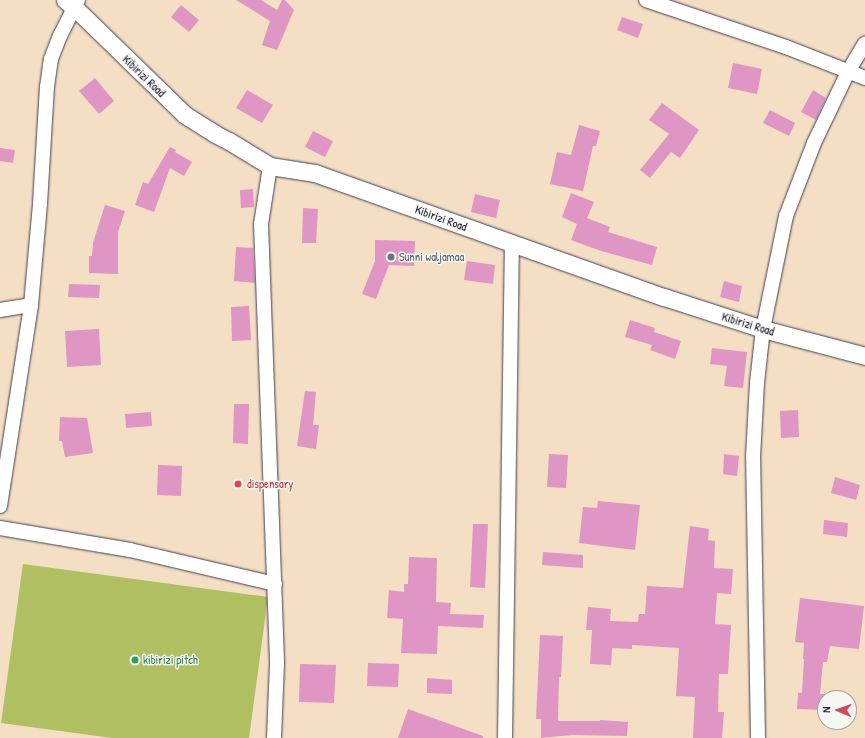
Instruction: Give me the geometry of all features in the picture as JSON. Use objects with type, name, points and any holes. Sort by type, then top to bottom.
[{"type":"street","points":[[646,0],[786,47],[849,70],[865,78]]},
{"type":"street","points":[[0,506],[31,305],[40,204],[47,87],[51,59],[72,3]]},
{"type":"street","name":"Kibirizi Road","points":[[72,3],[185,115],[270,166],[315,173],[664,298],[763,329],[865,356]]},
{"type":"street","points":[[758,738],[753,457],[757,383],[763,329],[786,216],[814,143],[849,70],[865,43]]},
{"type":"street","points":[[270,166],[261,224],[277,663],[274,738]]},
{"type":"street","points":[[505,738],[512,243]]},
{"type":"street","points":[[0,310],[31,305]]},
{"type":"street","points":[[0,528],[130,550],[275,584]]},
{"type":"green space","name":"kibirizi pitch","points":[[23,564],[268,597],[249,738],[112,738],[1,723]]},
{"type":"building","points":[[236,0],[261,0],[277,10],[282,0],[285,0],[294,10],[277,50],[262,45],[270,21]]},
{"type":"building","points":[[181,5],[199,20],[189,32],[171,17]]},
{"type":"building","points":[[622,17],[643,24],[638,38],[617,30]]},
{"type":"building","points":[[733,63],[762,69],[757,94],[728,88]]},
{"type":"building","points":[[95,78],[114,101],[99,114],[79,91]]},
{"type":"building","points":[[247,90],[273,105],[262,123],[236,108]]},
{"type":"building","points":[[813,90],[826,98],[816,120],[801,112]]},
{"type":"building","points":[[662,103],[699,130],[680,158],[671,152],[650,178],[640,170],[669,134],[649,120]]},
{"type":"building","points":[[770,110],[795,123],[789,136],[763,123]]},
{"type":"building","points":[[579,125],[600,131],[596,146],[593,146],[583,191],[550,184],[557,152],[571,155]]},
{"type":"building","points":[[313,131],[333,141],[325,157],[305,147]]},
{"type":"building","points":[[170,147],[176,150],[175,152],[192,162],[184,176],[170,168],[154,212],[135,205],[143,182],[148,184]]},
{"type":"building","points":[[0,148],[15,150],[13,163],[0,161]]},
{"type":"building","points":[[253,189],[254,207],[241,208],[240,190]]},
{"type":"building","points":[[571,193],[594,202],[587,218],[610,227],[608,232],[657,247],[652,265],[601,251],[571,240],[577,224],[562,217]]},
{"type":"building","points":[[475,194],[500,200],[496,218],[471,212]]},
{"type":"building","points":[[105,205],[125,211],[118,232],[118,274],[89,273],[89,256],[92,256],[93,243]]},
{"type":"building","points":[[303,208],[318,209],[316,243],[302,243]]},
{"type":"building","points":[[375,240],[415,241],[414,266],[389,265],[376,299],[362,294],[375,261]]},
{"type":"building","points":[[236,247],[253,248],[255,283],[234,281]]},
{"type":"building","points":[[467,261],[495,265],[493,284],[464,280]]},
{"type":"building","points":[[724,281],[742,286],[739,302],[720,297]]},
{"type":"building","points":[[69,284],[100,285],[99,298],[68,297]]},
{"type":"building","points":[[249,306],[251,340],[232,341],[231,307]]},
{"type":"building","points":[[630,320],[655,328],[654,332],[681,341],[675,359],[650,350],[652,345],[625,337]]},
{"type":"building","points":[[99,329],[101,365],[67,367],[65,331]]},
{"type":"building","points":[[712,348],[747,352],[743,388],[724,386],[727,366],[710,364]]},
{"type":"building","points":[[305,391],[316,392],[313,425],[319,425],[316,449],[297,446]]},
{"type":"building","points":[[234,404],[249,404],[248,444],[233,443]]},
{"type":"building","points":[[798,410],[799,437],[781,438],[780,411]]},
{"type":"building","points":[[151,412],[152,426],[126,428],[125,414]]},
{"type":"building","points":[[60,417],[87,418],[93,453],[65,457],[62,441],[59,441]]},
{"type":"building","points":[[549,454],[568,455],[566,488],[547,487]]},
{"type":"building","points":[[724,454],[739,456],[737,476],[723,474]]},
{"type":"building","points":[[158,465],[182,466],[181,496],[157,495]]},
{"type":"building","points":[[835,477],[860,485],[856,500],[831,493]]},
{"type":"building","points":[[598,501],[640,505],[635,550],[579,543],[583,507],[597,508]]},
{"type":"building","points":[[824,520],[848,523],[847,537],[823,534]]},
{"type":"building","points":[[473,524],[488,524],[485,588],[470,587]]},
{"type":"building","points":[[690,526],[709,529],[708,540],[715,541],[714,568],[733,569],[731,594],[717,593],[715,624],[731,625],[728,674],[719,674],[718,712],[724,712],[722,738],[693,738],[695,697],[676,696],[679,648],[632,645],[632,649],[612,648],[611,665],[590,664],[592,630],[586,630],[588,607],[611,609],[610,621],[638,622],[639,614],[645,614],[647,586],[683,588]]},
{"type":"building","points":[[543,552],[583,555],[583,568],[542,565]]},
{"type":"building","points":[[409,557],[437,558],[436,602],[451,603],[450,614],[484,615],[483,628],[438,626],[437,654],[401,653],[403,619],[387,618],[389,590],[404,592],[404,584],[408,584]]},
{"type":"building","points":[[800,598],[864,606],[859,649],[830,646],[827,662],[823,662],[820,690],[817,690],[817,710],[797,709],[798,693],[802,693],[804,643],[795,642]]},
{"type":"building","points":[[540,635],[563,636],[561,677],[559,677],[558,721],[600,720],[628,722],[627,736],[572,735],[541,738],[541,719],[536,719]]},
{"type":"building","points":[[368,663],[399,664],[398,687],[367,686]]},
{"type":"building","points":[[300,664],[336,665],[334,703],[299,702]]},
{"type":"building","points":[[427,678],[452,680],[452,694],[427,693]]},
{"type":"building","points":[[408,709],[483,736],[483,738],[398,738]]},
{"type":"place","name":"Sunni waljamaa","points":[[391,257]]},
{"type":"place","name":"dispensary","points":[[238,484]]},
{"type":"place","name":"kibirizi pitch","points":[[135,660]]}]
